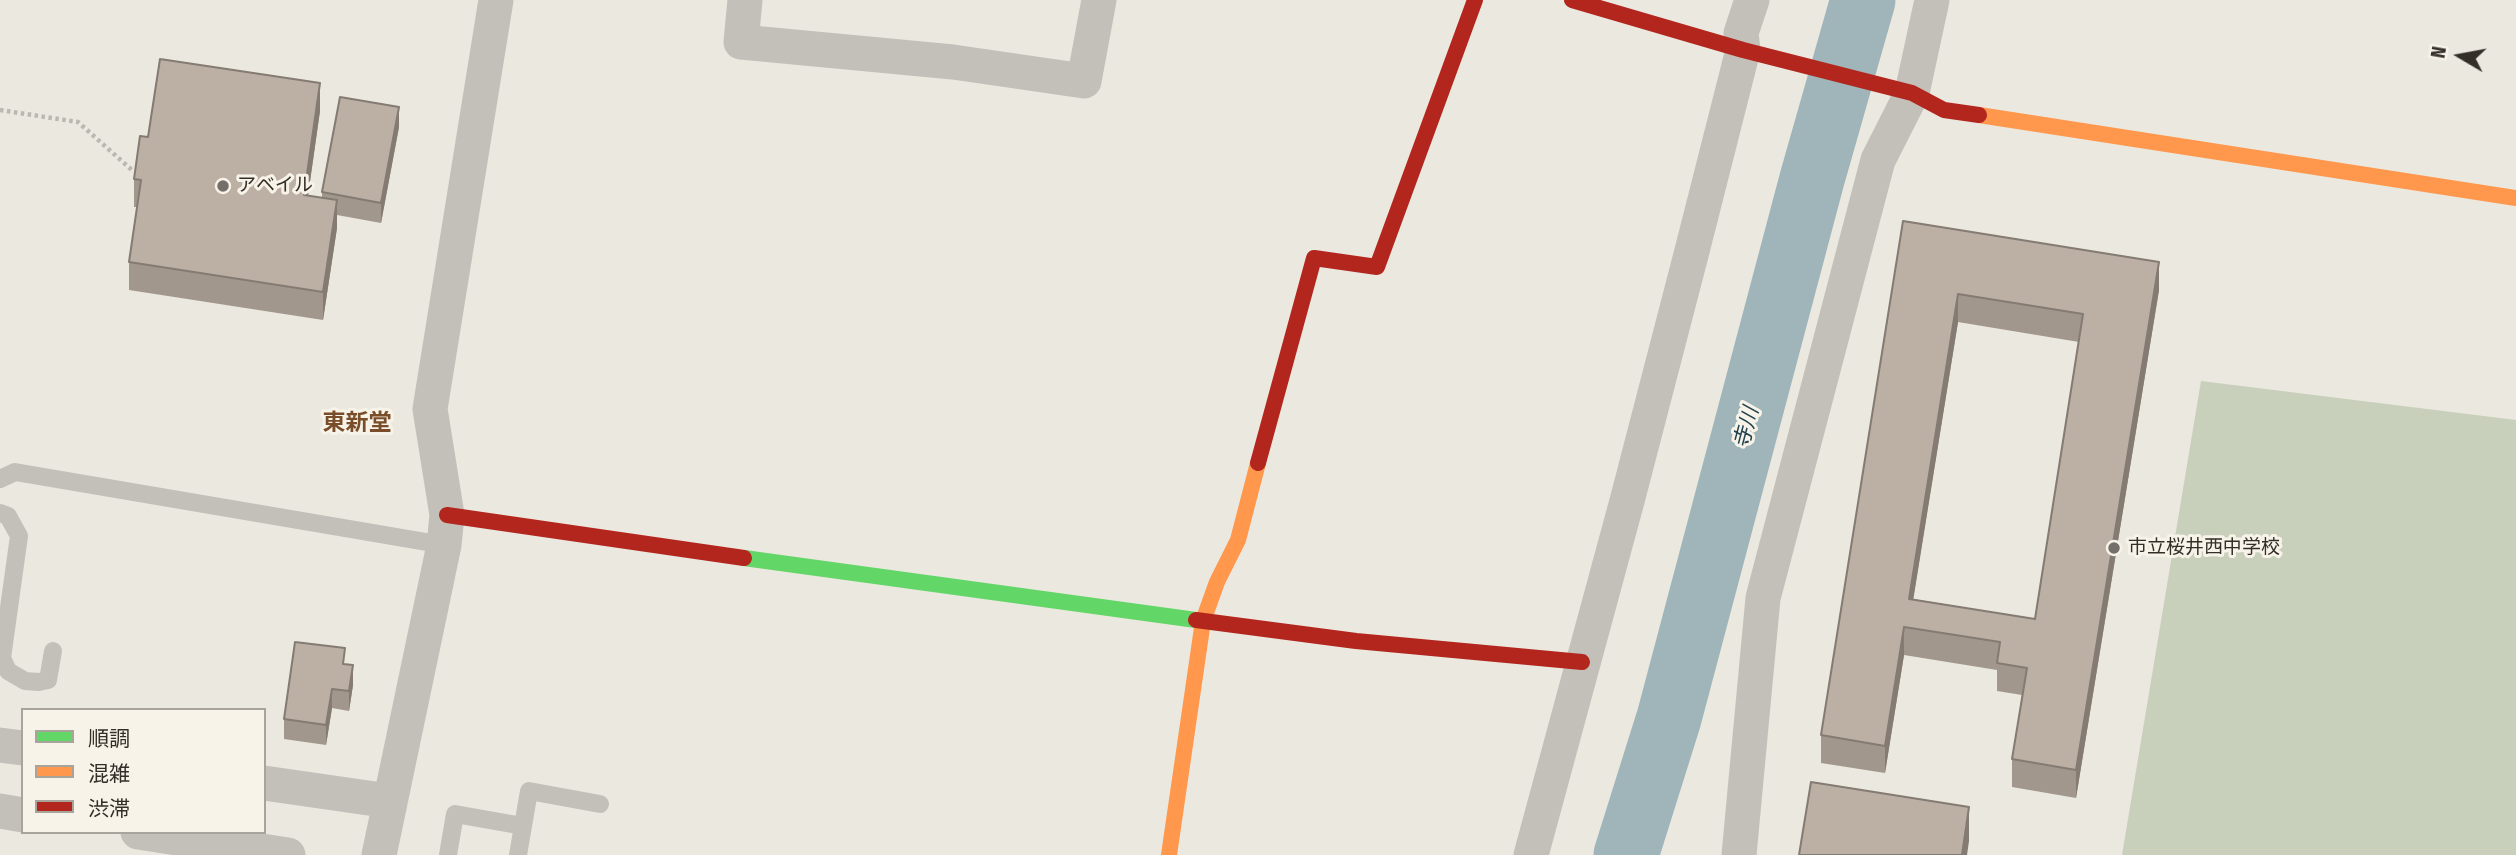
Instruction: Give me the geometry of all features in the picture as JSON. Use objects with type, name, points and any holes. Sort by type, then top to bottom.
[{"type":"street","points":[[379,855],[445,530],[430,409],[496,0]]},
{"type":"street","points":[[745,0],[741,42],[953,62],[1084,81],[1099,0]]},
{"type":"street","points":[[1169,855],[1203,621],[1217,582],[1238,540],[1314,258],[1377,267],[1475,0]]},
{"type":"street","points":[[1572,0],[1901,91],[1944,110],[2516,198]]},
{"type":"street","points":[[1752,0],[1741,33],[1754,52]]},
{"type":"street","points":[[1739,855],[1763,598],[1878,160],[1932,0]]},
{"type":"street","points":[[1531,855],[1582,662],[1754,52]]},
{"type":"street","points":[[445,530],[839,572],[1356,641],[1582,662]]},
{"type":"street","points":[[0,745],[21,748]]},
{"type":"street","points":[[266,783],[389,801]]},
{"type":"street","points":[[0,811],[21,815]]},
{"type":"street","points":[[151,834],[288,855]]},
{"type":"lane","points":[[0,479],[15,472],[445,530]]},
{"type":"lane","points":[[0,513],[8,516],[19,536],[2,658],[8,671],[25,681],[39,682],[48,680],[53,651]]},
{"type":"lane","points":[[518,855],[529,791],[600,804]]},
{"type":"lane","points":[[447,855],[455,814],[523,826]]},
{"type":"path","points":[[0,110],[78,122],[133,171]]},
{"type":"green space","points":[[2201,381],[2516,420],[2516,855],[2122,855]]},
{"type":"building","name":"アベイル","points":[[160,59],[320,83],[304,195],[337,200],[323,292],[129,262],[141,180],[134,179],[140,136],[148,137]]},
{"type":"building","points":[[340,97],[399,107],[381,203],[322,192]]},
{"type":"building","points":[[1903,221],[2159,262],[2076,770],[2012,759],[2027,668],[1997,663],[2000,642],[1904,627],[1885,746],[1821,735]],"holes":[[[1958,294],[2083,314],[2035,619],[1909,599]]]},
{"type":"building","points":[[295,642],[345,648],[343,664],[353,665],[349,691],[332,689],[326,725],[284,719]]},
{"type":"building","points":[[1811,782],[1969,807],[1962,855],[1799,855]]},
{"type":"waterway","name":"寺川","points":[[1626,855],[1669,718],[1812,179],[1863,0]]},
{"type":"traffic: fast","points":[[744,558],[1196,620]]},
{"type":"traffic: slow","points":[[1979,115],[2516,198]]},
{"type":"traffic: slow","points":[[1169,855],[1203,621],[1217,582],[1238,540],[1258,463]]},
{"type":"traffic: jam","points":[[1258,463],[1314,258],[1377,267],[1475,0]]},
{"type":"traffic: jam","points":[[1572,0],[1743,50],[1912,93],[1944,110],[1979,115]]},
{"type":"traffic: jam","points":[[447,515],[744,558]]},
{"type":"traffic: jam","points":[[1196,620],[1356,641],[1582,662]]},
{"type":"place","name":"アベイル","points":[[223,186]]},
{"type":"place","name":"市立桜井西中学校","points":[[2114,548]]},
{"type":"district","name":"東新堂","points":[[357,424]]}]
